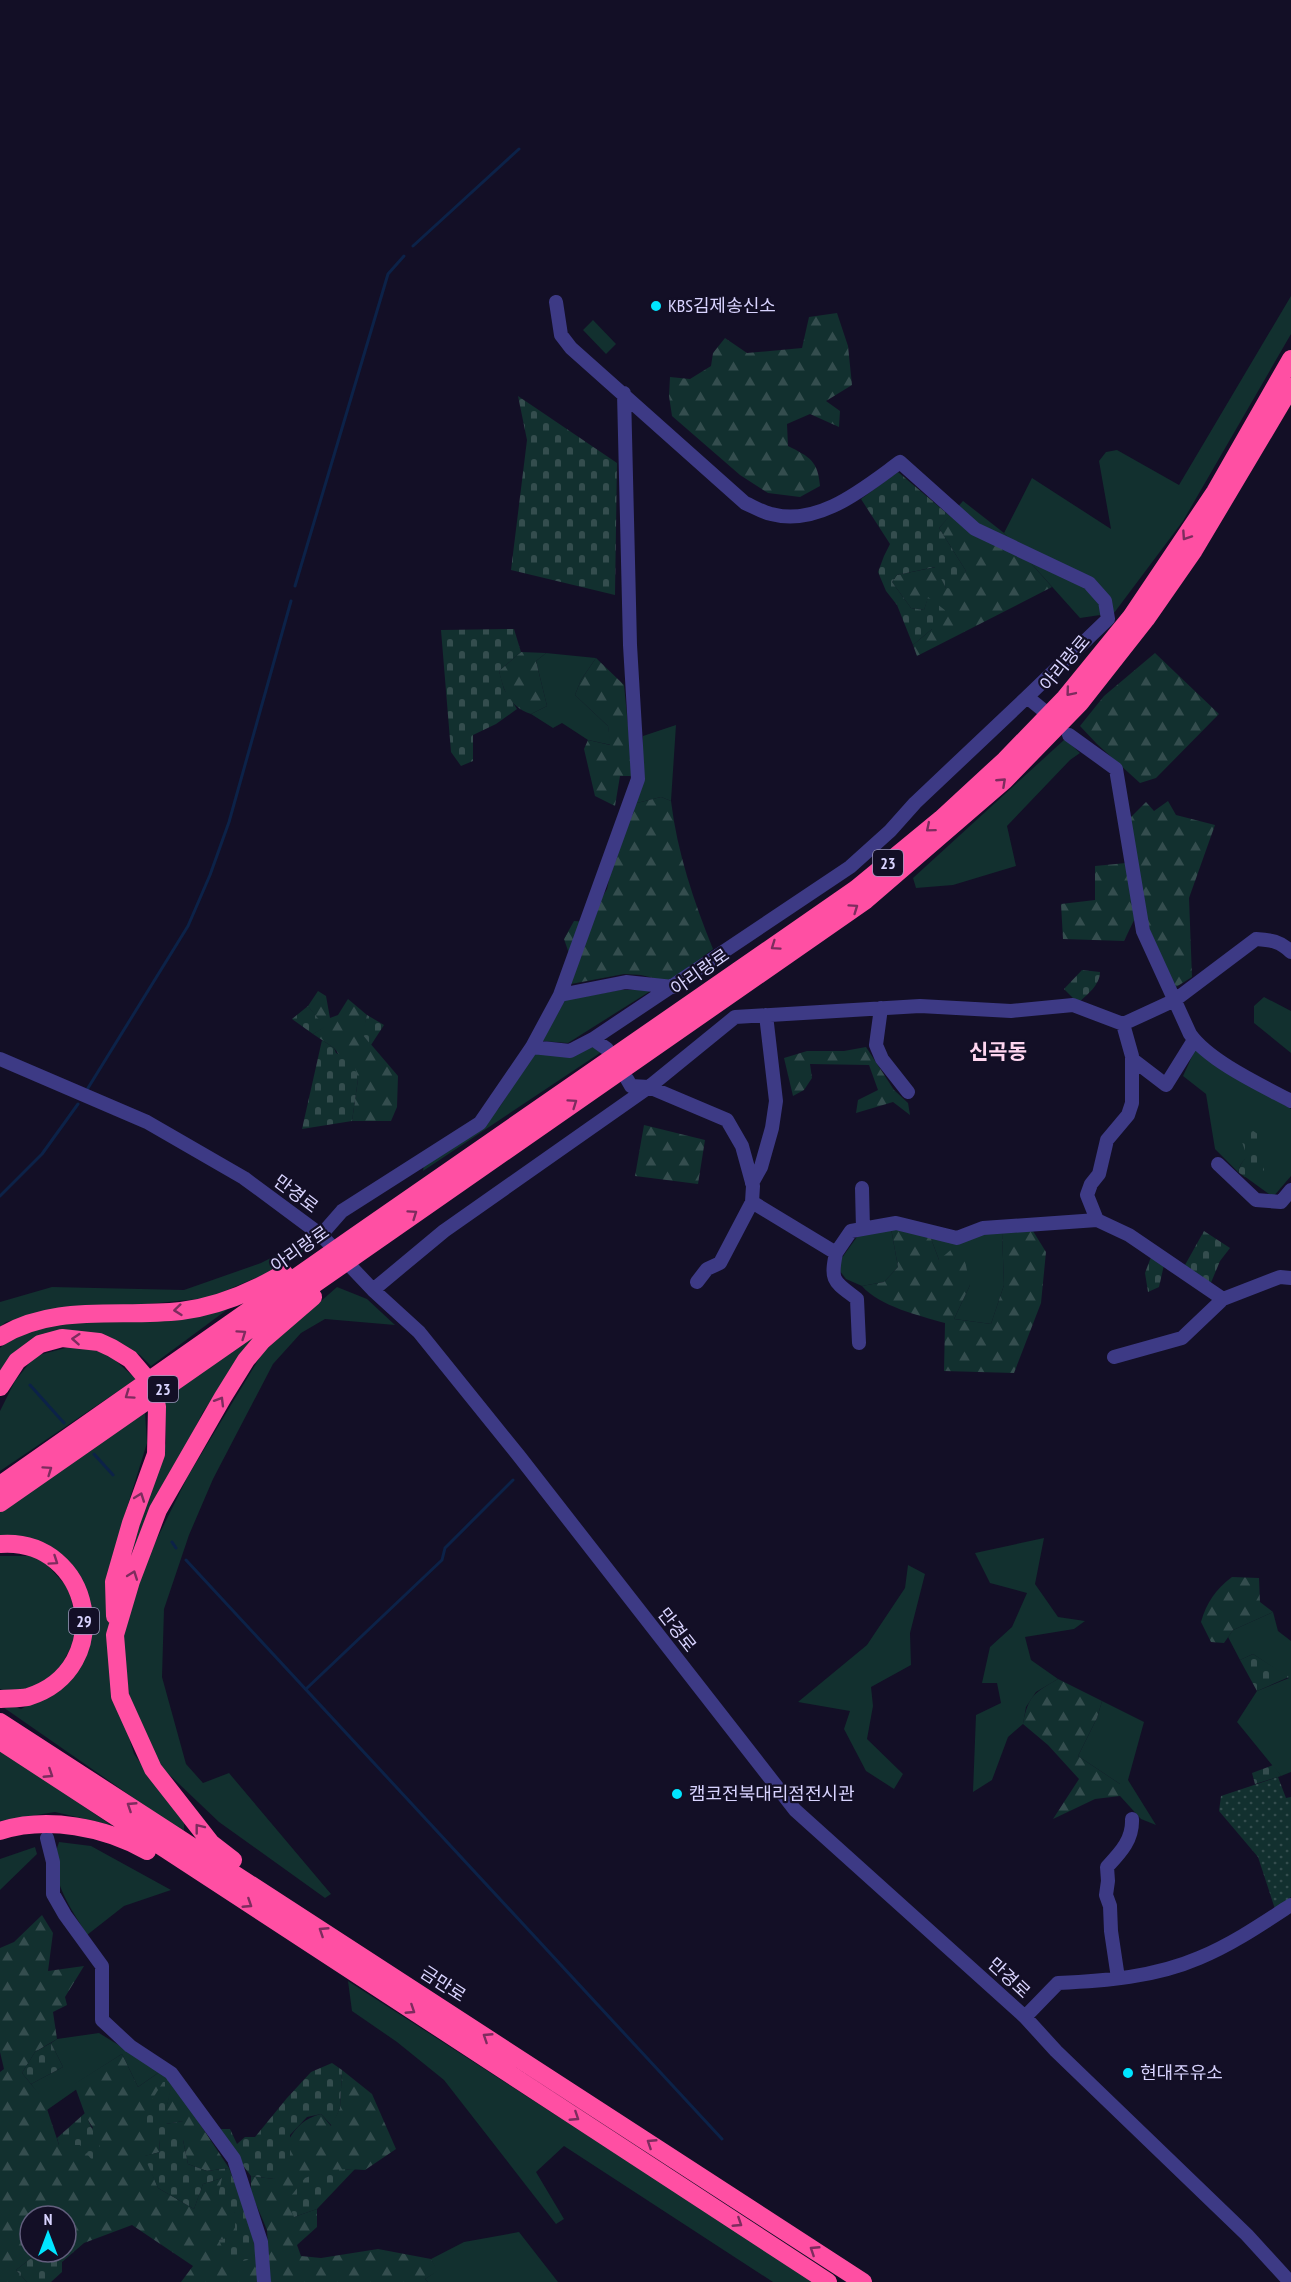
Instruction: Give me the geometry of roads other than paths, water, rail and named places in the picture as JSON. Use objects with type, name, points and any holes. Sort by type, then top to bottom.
[{"type":"highway","name":"아리랑로","points":[[0,1503],[318,1272],[856,889],[941,819],[1005,760],[1065,698],[1131,617],[1215,492],[1291,359]]},
{"type":"highway","name":"아리랑로","points":[[360,1242],[866,900],[1004,781],[1080,703],[1146,620],[1194,550],[1291,387]]},
{"type":"highway","points":[[0,1337],[15,1328],[64,1315],[181,1311],[226,1302],[264,1285],[301,1264],[318,1272],[324,1287],[262,1341],[246,1360],[223,1397],[158,1510],[131,1581],[115,1635]]},
{"type":"highway","name":"아리랑로","points":[[0,1485],[318,1272]]},
{"type":"highway","points":[[0,1387],[17,1362],[40,1344],[62,1338],[99,1342],[130,1359],[153,1386],[158,1420],[156,1454],[131,1523],[114,1582],[120,1696],[153,1769],[211,1843],[270,1889],[268,1895]]},
{"type":"highway","name":"29","points":[[0,1544],[11,1543],[34,1547],[65,1568],[80,1595],[85,1615],[80,1646],[74,1664],[52,1685],[38,1693],[26,1698],[0,1699]]},
{"type":"highway","name":"금만로","points":[[0,1722],[863,2282]]},
{"type":"highway","points":[[0,1741],[828,2282]]},
{"type":"highway","points":[[0,1832],[11,1828],[62,1824],[127,1840],[194,1878],[199,1872]]},
{"type":"street","points":[[532,1047],[570,1051],[593,1039],[849,867],[890,831],[915,803],[1108,619],[1105,601],[1089,583],[975,529],[900,462],[860,490],[822,511],[798,516],[772,514],[745,503],[624,393],[579,356],[561,336],[556,302]]},
{"type":"street","points":[[321,1235],[342,1211],[480,1123],[532,1047],[560,994],[638,779],[630,645],[624,393]]},
{"type":"street","points":[[1027,697],[1043,710]]},
{"type":"street","points":[[1068,735],[1116,769],[1143,930],[1194,1040],[1243,1075],[1291,1101]]},
{"type":"street","points":[[373,1290],[444,1230],[649,1087],[735,1017],[920,1006],[1011,1011],[1072,1005],[1124,1024],[1175,1000],[1256,939],[1282,943],[1291,952]]},
{"type":"street","points":[[560,994],[626,982],[673,987]]},
{"type":"street","points":[[881,1008],[876,1045],[882,1059],[908,1092]]},
{"type":"street","points":[[752,1183],[761,1167],[772,1128],[776,1101],[766,1014]]},
{"type":"street","points":[[1097,1220],[1087,1195],[1091,1184],[1099,1174],[1107,1140],[1128,1114],[1132,1103],[1132,1059],[1124,1024]]},
{"type":"street","points":[[593,1039],[607,1049]]},
{"type":"street","points":[[1132,1059],[1166,1085],[1194,1040]]},
{"type":"street","name":"만경로","points":[[0,1059],[147,1122],[244,1178],[321,1235],[373,1290],[419,1332],[795,1810],[1025,2017],[1056,2051],[1247,2235],[1290,2282]]},
{"type":"street","points":[[627,1079],[631,1086],[649,1087],[727,1120],[742,1146],[752,1183],[752,1202],[720,1263],[707,1269],[697,1282]]},
{"type":"street","points":[[1218,1164],[1256,1200],[1281,1202],[1291,1190]]},
{"type":"street","points":[[862,1188],[863,1229]]},
{"type":"street","points":[[752,1202],[836,1253]]},
{"type":"street","points":[[859,1342],[857,1299],[838,1284],[832,1273],[836,1253],[852,1231],[896,1223],[957,1238],[982,1228],[1097,1220],[1129,1235],[1222,1299]]},
{"type":"street","points":[[1114,1357],[1182,1338],[1222,1299],[1280,1277],[1291,1278]]},
{"type":"street","points":[[1118,1978],[1110,1906],[1106,1895],[1107,1867],[1123,1851],[1132,1826],[1132,1819]]},
{"type":"street","points":[[47,1838],[53,1862],[53,1894],[65,1915],[102,1966],[102,2019],[130,2046],[171,2073],[234,2159],[261,2242],[264,2282]]},
{"type":"street","points":[[1025,2017],[1058,1983],[1100,1982],[1157,1971],[1199,1958],[1291,1905]]},
{"type":"waterway","points":[[413,246],[519,149]]},
{"type":"waterway","points":[[295,586],[388,274],[404,256]]},
{"type":"waterway","points":[[88,1088],[188,926],[210,875],[229,822],[291,601]]},
{"type":"waterway","points":[[0,1196],[42,1154],[78,1104]]},
{"type":"waterway","points":[[30,1385],[64,1423]]},
{"type":"waterway","points":[[94,1454],[113,1475]]},
{"type":"waterway","points":[[306,1689],[442,1560],[445,1548],[513,1480]]},
{"type":"waterway","points":[[172,1542],[176,1548]]},
{"type":"waterway","points":[[186,1560],[722,2139]]},
{"type":"place","name":"KBS김제송신소","points":[[656,306]]},
{"type":"place","name":"캠코전북대리점전시관","points":[[677,1794]]},
{"type":"place","name":"현대주유소","points":[[1128,2073]]},
{"type":"district","name":"신곡동","points":[[998,1052]]}]
